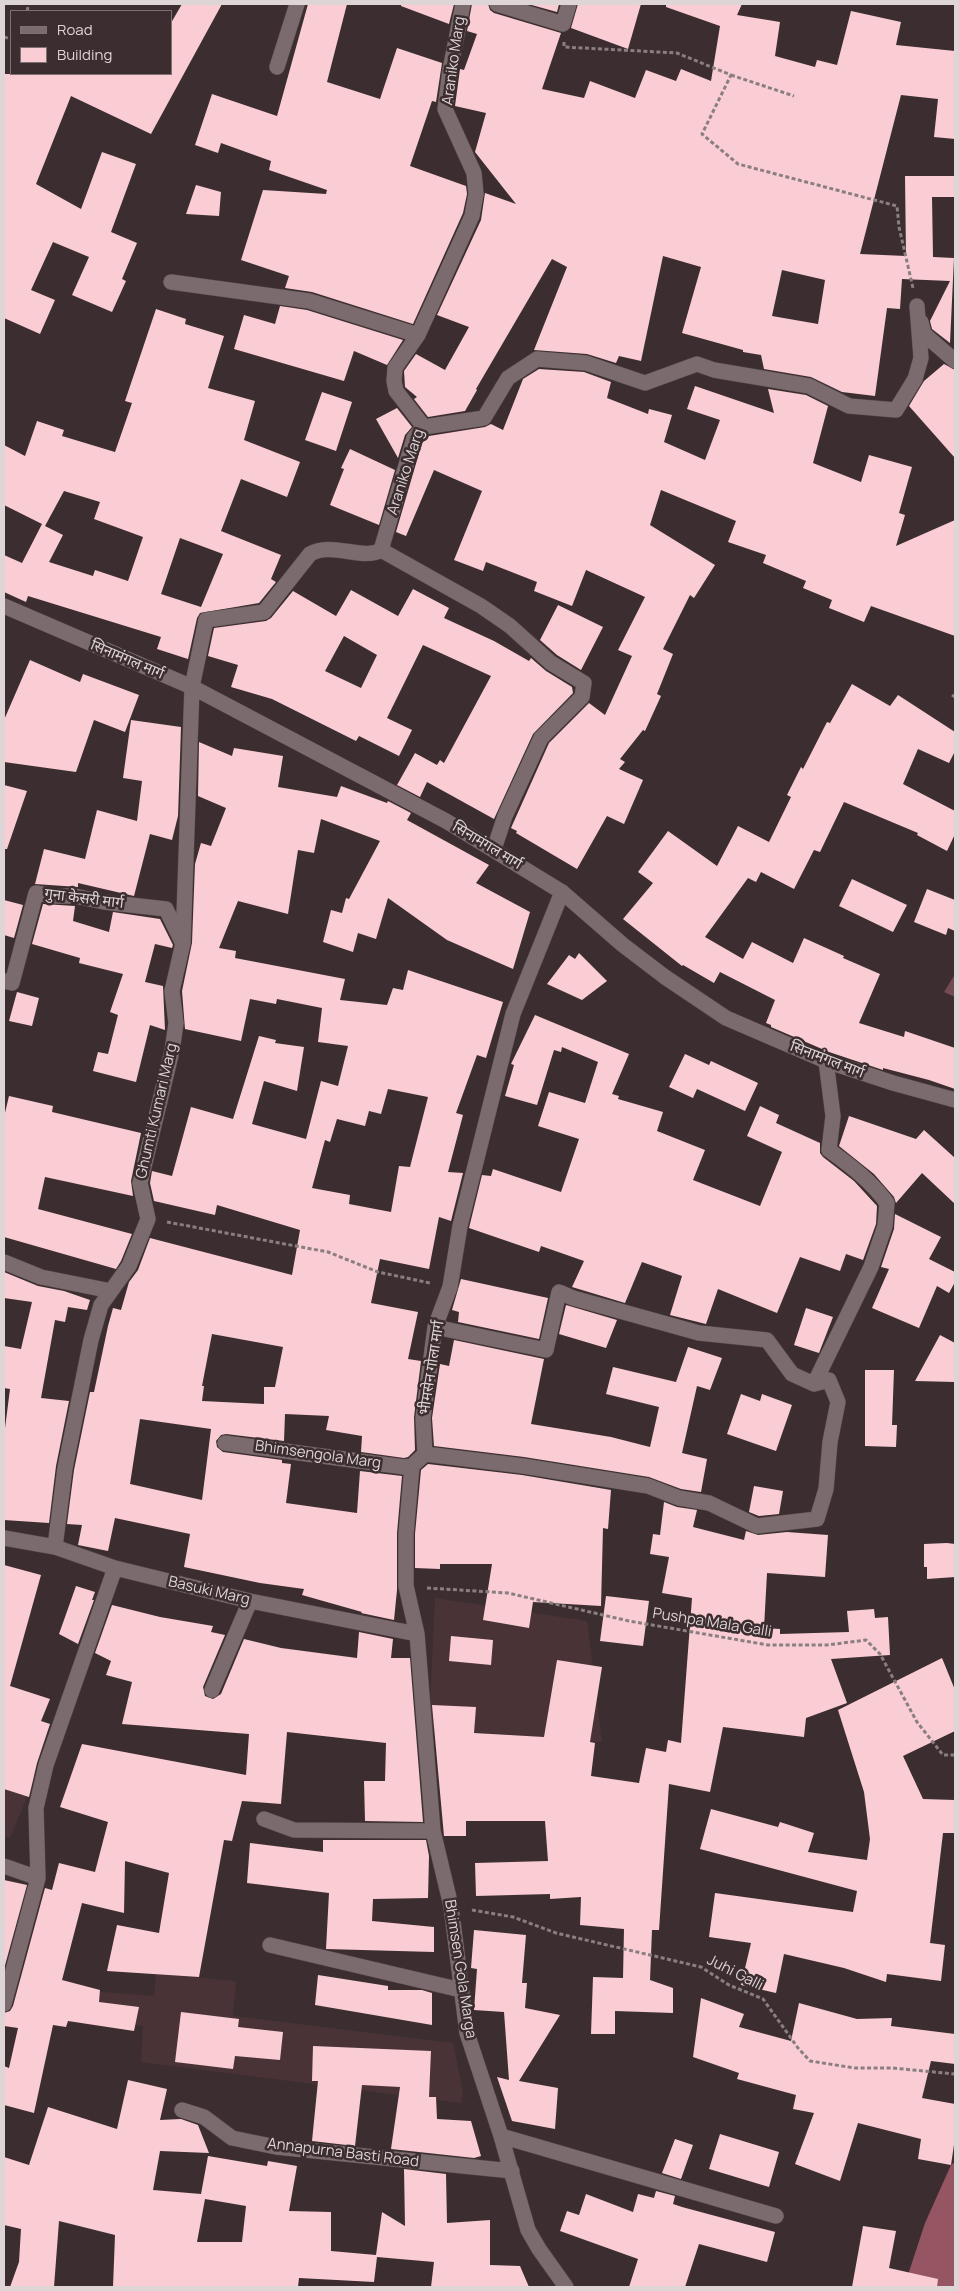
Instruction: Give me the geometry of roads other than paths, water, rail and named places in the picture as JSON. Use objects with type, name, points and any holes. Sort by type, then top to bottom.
[{"type":"street","points":[[276,67],[297,4]]},
{"type":"street","name":"Araniko Marg","points":[[381,550],[414,438],[424,427],[396,391],[394,381],[396,368],[418,335],[472,216],[476,194],[474,173],[445,109],[450,70],[463,4]]},
{"type":"street","points":[[497,4],[563,24],[569,4]]},
{"type":"street","points":[[171,282],[309,302],[418,335]]},
{"type":"street","points":[[424,427],[484,418],[508,378],[538,359],[586,363],[645,383],[697,364],[714,370],[809,386],[849,406],[896,410],[916,379],[921,358],[917,306],[924,334],[955,361]]},
{"type":"street","points":[[192,688],[206,620],[264,612],[310,554],[317,550],[329,549],[356,552],[377,552],[381,550],[481,606],[510,626],[551,663],[584,683],[582,697],[541,738],[505,816],[494,849]]},
{"type":"street","name":"सिनामंगल मार्ग","points":[[4,606],[192,688],[446,821],[562,892],[623,945],[665,977],[726,1018],[826,1061],[893,1083],[955,1100]]},
{"type":"street","name":"Ghumti Kumari Marg","points":[[111,1291],[129,1266],[148,1219],[140,1183],[172,1051],[176,1023],[172,991],[183,943],[192,688]]},
{"type":"street","name":"भीमसेन गोला मार्ग","points":[[425,1454],[423,1418],[435,1327],[450,1288],[460,1226],[513,1014],[562,892]]},
{"type":"street","name":"गुना केसरी मार्ग","points":[[4,981],[12,983],[36,893],[54,896],[74,896],[104,902],[166,909],[183,943]]},
{"type":"street","points":[[814,1384],[871,1267],[885,1226],[887,1214],[887,1202],[874,1186],[856,1169],[830,1150],[833,1116],[826,1061]]},
{"type":"street","points":[[4,1262],[41,1277],[111,1291],[101,1304],[89,1350],[64,1468],[55,1547]]},
{"type":"street","points":[[417,1634],[406,1586],[406,1534],[412,1466],[425,1454],[523,1466],[648,1486],[679,1498],[709,1503],[757,1526],[817,1519],[826,1489],[830,1442],[838,1402],[830,1380],[814,1384],[792,1374],[767,1340],[699,1333],[573,1298],[559,1292],[546,1350],[435,1327]]},
{"type":"street","name":"Bhimsengola Marg","points":[[225,1443],[412,1466]]},
{"type":"street","name":"Basuki Marg","points":[[4,1538],[55,1547],[115,1568],[250,1601],[417,1634]]},
{"type":"street","points":[[4,2004],[38,1878],[36,1808],[46,1765],[115,1568]]},
{"type":"street","points":[[212,1690],[250,1601]]},
{"type":"street","name":"Bhimsen Gola Marga","points":[[417,1634],[433,1831],[452,1906],[467,2033],[502,2136],[528,2230],[566,2287]]},
{"type":"street","points":[[264,1819],[294,1830],[433,1831]]},
{"type":"street","points":[[4,1866],[38,1878]]},
{"type":"street","points":[[270,1945],[462,1990]]},
{"type":"street","name":"Annapurna Basti Road","points":[[182,2110],[204,2116],[232,2138],[276,2147],[512,2172]]},
{"type":"street","points":[[502,2136],[776,2216]]}]
